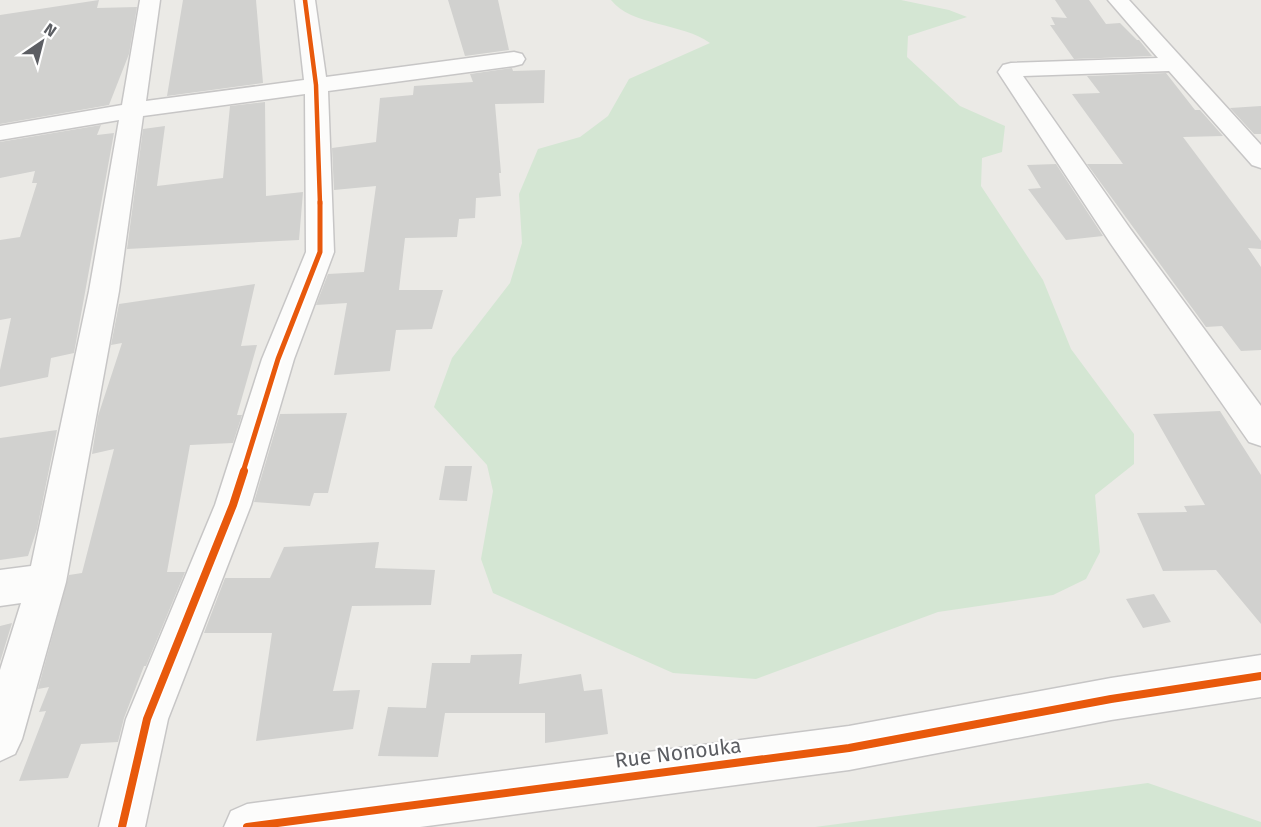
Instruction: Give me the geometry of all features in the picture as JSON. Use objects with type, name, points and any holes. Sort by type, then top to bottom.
[{"type":"street","points":[[0,739],[47,582],[104,291],[150,0]]},
{"type":"street","points":[[122,827],[147,719],[233,505],[278,359],[320,252],[316,85],[305,0]]},
{"type":"street","points":[[1118,0],[1261,160]]},
{"type":"street","points":[[0,134],[134,110],[514,59]]},
{"type":"street","points":[[1176,64],[1011,70],[1009,72],[1120,237],[1261,432]]},
{"type":"street","points":[[0,588],[47,582]]},
{"type":"street","name":"Rue Nonouka","points":[[247,827],[849,748],[1111,699],[1261,676]]},
{"type":"green space","points":[[611,0],[901,0],[949,10],[967,17],[908,36],[907,57],[960,106],[1005,126],[1002,152],[982,158],[981,186],[1043,280],[1071,349],[1134,434],[1134,464],[1095,495],[1100,552],[1086,579],[1053,595],[938,612],[756,679],[673,673],[493,593],[481,559],[493,491],[487,465],[434,407],[452,358],[510,283],[522,243],[519,194],[538,149],[580,137],[608,116],[629,79],[710,43],[699,36],[631,15]]},
{"type":"green space","points":[[1148,783],[1261,822],[1261,827],[815,827]]},
{"type":"building","points":[[99,0],[97,8],[137,7],[129,54],[109,105],[0,124],[0,15]]},
{"type":"building","points":[[183,0],[256,0],[263,83],[167,96]]},
{"type":"building","points":[[448,0],[498,0],[509,50],[465,56]]},
{"type":"building","points":[[1055,0],[1089,0],[1106,24],[1120,23],[1139,40],[1152,56],[1074,59],[1050,25],[1055,25],[1051,17],[1067,18]]},
{"type":"building","points":[[512,68],[513,71],[545,70],[544,103],[495,104],[501,196],[476,198],[475,218],[459,219],[457,237],[405,238],[399,290],[443,290],[432,329],[396,330],[390,371],[334,375],[347,303],[316,305],[328,274],[364,272],[376,186],[334,190],[332,148],[376,142],[380,98],[413,95],[414,86],[473,82],[470,74]]},
{"type":"building","points":[[1166,73],[1195,110],[1200,110],[1223,136],[1183,137],[1261,241],[1261,249],[1248,248],[1261,267],[1261,350],[1241,351],[1222,326],[1206,327],[1087,164],[1123,164],[1072,94],[1100,93],[1087,76]]},
{"type":"building","points":[[265,102],[266,196],[303,192],[299,240],[127,249],[143,129],[165,126],[157,186],[223,178],[230,106]]},
{"type":"building","points":[[1261,106],[1261,134],[1254,134],[1230,108]]},
{"type":"building","points":[[101,125],[97,135],[114,133],[74,353],[51,358],[48,377],[0,387],[0,370],[11,318],[0,320],[0,240],[20,237],[37,183],[32,183],[35,171],[0,178],[0,142]]},
{"type":"building","points":[[1056,164],[1103,236],[1066,240],[1028,189],[1041,188],[1027,165]]},
{"type":"building","points":[[255,284],[241,346],[257,345],[237,415],[242,415],[233,443],[190,445],[167,572],[185,572],[146,666],[144,666],[124,718],[118,742],[81,744],[68,778],[19,781],[46,711],[39,712],[49,687],[38,689],[69,575],[82,573],[114,449],[92,454],[98,416],[122,343],[111,345],[119,304]]},
{"type":"building","points":[[1220,411],[1261,475],[1261,624],[1216,570],[1163,571],[1137,513],[1187,512],[1184,506],[1205,505],[1153,414]]},
{"type":"building","points":[[347,413],[328,493],[314,493],[310,506],[254,502],[280,414]]},
{"type":"building","points":[[57,430],[37,529],[28,556],[0,560],[0,438]]},
{"type":"building","points":[[445,466],[472,466],[467,501],[439,500]]},
{"type":"building","points":[[379,542],[375,568],[435,570],[431,605],[352,606],[333,691],[360,690],[353,729],[256,741],[272,633],[204,633],[225,578],[270,578],[284,547]]},
{"type":"building","points":[[1154,594],[1171,622],[1143,628],[1126,599]]},
{"type":"building","points":[[12,623],[0,662],[0,626]]},
{"type":"building","points":[[522,654],[519,684],[581,674],[584,691],[602,689],[608,734],[545,743],[545,713],[445,713],[438,757],[378,756],[388,707],[426,708],[432,663],[470,663],[471,655]]},
{"type":"cycle path","points":[[122,827],[147,719],[233,505],[278,359],[320,252],[316,85],[305,0]]},
{"type":"cycle path","points":[[247,827],[849,748],[1111,699],[1261,676]]}]
